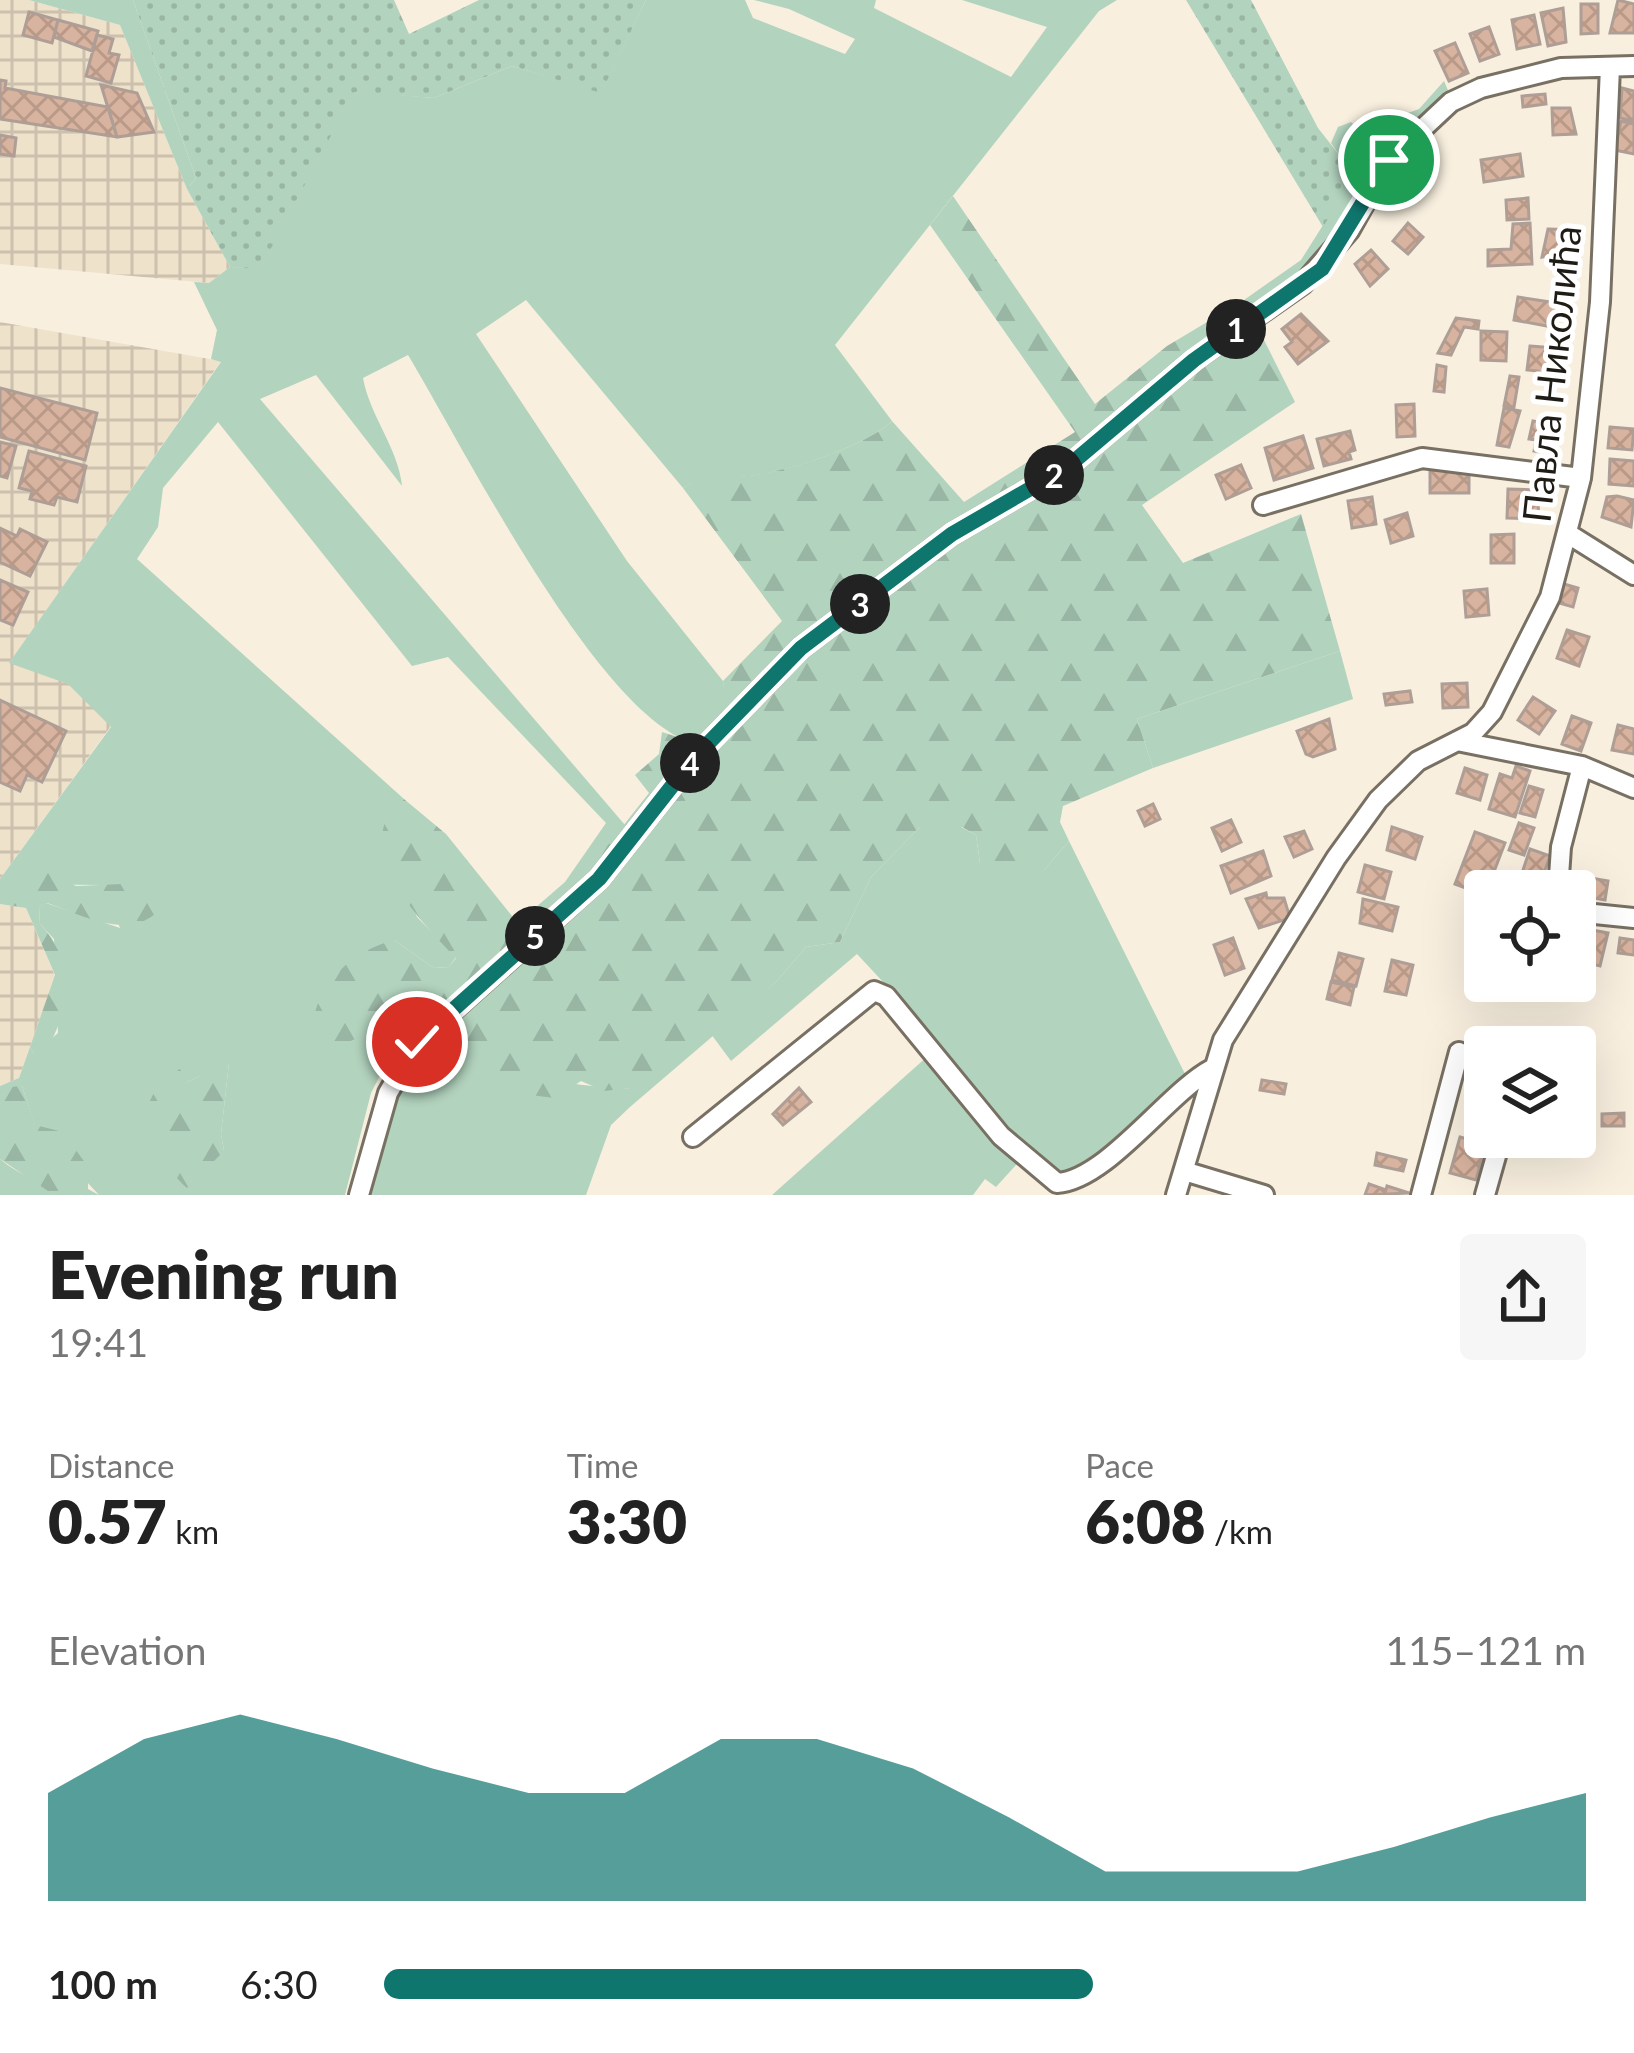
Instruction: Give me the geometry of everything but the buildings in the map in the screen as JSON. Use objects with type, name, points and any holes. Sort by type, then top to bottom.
[{"type":"street","points":[[359,1195],[388,1094],[417,1042],[599,879],[694,758],[801,648],[952,534],[1066,468],[1194,360],[1322,269],[1389,160],[1451,102],[1481,88],[1561,68],[1634,66]]},
{"type":"street","name":"Павла Николића","points":[[1177,1195],[1223,1040],[1356,827],[1418,761],[1473,734],[1509,685],[1550,597],[1570,535],[1581,478],[1600,302],[1610,67]]},
{"type":"street","points":[[1263,505],[1422,458],[1581,478]]},
{"type":"street","points":[[1570,535],[1634,575]]},
{"type":"street","points":[[1457,741],[1582,766],[1634,788]]},
{"type":"street","points":[[1559,870],[1582,766]]},
{"type":"street","points":[[1596,914],[1634,918]]},
{"type":"street","name":"Павла Николића","points":[[693,1137],[874,991],[886,996],[1001,1136],[1058,1183],[1073,1181],[1212,1069]]},
{"type":"street","points":[[1421,1195],[1459,1052]]},
{"type":"street","points":[[1485,1195],[1495,1158]]},
{"type":"street","points":[[1184,1171],[1264,1195]]},
{"type":"shaded area","points":[[0,0],[29,0],[120,25],[187,189],[230,267],[209,283],[0,264]]},
{"type":"shaded area","points":[[0,322],[221,361],[10,662],[69,684],[111,726],[0,879]]},
{"type":"shaded area","points":[[0,904],[26,908],[55,976],[19,1078],[0,1086]]},
{"type":"green space","points":[[29,0],[133,0],[196,178],[187,189],[120,25]]},
{"type":"green space","points":[[133,0],[394,0],[409,34],[479,0],[646,0],[601,93],[512,66],[434,98],[354,92],[260,269],[230,267],[187,189],[196,178]]},
{"type":"green space","points":[[646,0],[745,0],[753,18],[845,54],[855,39],[789,9],[754,0],[876,0],[874,8],[1011,77],[1047,27],[962,0],[1117,0],[1099,11],[835,345],[892,421],[878,432],[803,464],[747,476],[706,474],[683,488],[526,300],[476,334],[627,561],[723,681],[727,705],[690,742],[653,720],[574,630],[497,510],[408,355],[363,378],[402,486],[316,375],[260,399],[625,825],[573,889],[524,932],[520,921],[565,882],[606,823],[448,657],[412,666],[218,422],[163,488],[158,527],[137,559],[404,799],[385,822],[417,917],[456,957],[449,967],[434,968],[394,940],[372,1031],[394,1036],[396,1044],[371,1093],[345,1195],[99,1195],[35,1126],[22,1086],[0,1099],[0,1086],[19,1078],[30,1047],[34,1054],[58,1033],[54,939],[40,924],[39,907],[46,903],[120,928],[104,885],[0,884],[0,879],[111,727],[68,684],[9,663],[221,362],[211,359],[217,330],[194,282],[209,283],[230,267],[260,268],[354,91],[434,98],[512,66],[601,92]],"holes":[[[229,1063],[221,1134],[224,1151],[187,1082]]]},
{"type":"green space","points":[[1186,0],[1251,0],[1318,128],[1355,175],[1323,227]]},
{"type":"green space","points":[[1444,81],[1450,95],[1386,154],[1314,265],[1251,311],[1244,300],[1301,260],[1354,176],[1331,143],[1338,127],[1351,122],[1373,141],[1394,118],[1419,109]]},
{"type":"green space","points":[[953,196],[1095,404],[1167,346],[1244,300],[1295,402],[1142,505],[1183,563],[1301,514],[1340,651],[1137,719],[1153,768],[1063,806],[1060,822],[1069,841],[1044,870],[991,869],[980,863],[976,835],[962,827],[920,827],[871,877],[840,942],[806,947],[776,982],[630,1107],[629,1088],[604,1091],[581,1081],[555,1098],[482,1089],[475,1067],[459,1060],[423,1072],[408,1068],[393,1036],[372,1031],[338,1047],[312,1034],[327,986],[363,953],[394,940],[434,968],[449,967],[456,958],[404,897],[385,859],[385,822],[404,799],[446,834],[524,931],[573,889],[649,793],[635,775],[659,754],[662,732],[690,741],[726,705],[723,681],[782,621],[683,488],[706,473],[747,476],[803,464],[856,443],[892,421],[964,502],[1075,432],[930,225]]},
{"type":"green space","points":[[1340,651],[1353,699],[1153,768],[1137,719]]},
{"type":"green space","points":[[920,827],[961,827],[976,835],[980,863],[1044,870],[1069,841],[1187,1078],[1104,1152],[1067,1172],[1050,1175],[1026,1154],[996,1187],[985,1179],[973,1195],[772,1195],[929,1055],[912,1013],[857,954],[731,1061],[711,1034],[776,982],[806,947],[840,942],[871,877]]},
{"type":"green space","points":[[20,873],[52,873],[76,886],[147,883],[164,905],[152,917],[123,925],[47,903],[39,907],[40,924],[60,954],[66,987],[53,1037],[44,1053],[34,1054],[30,1047],[55,975],[26,908],[0,904],[0,884]]},
{"type":"green space","points":[[216,1050],[229,1063],[221,1134],[224,1151],[187,1188],[153,1144],[147,1113],[162,1083],[180,1069],[187,1082],[200,1076],[204,1053]]},
{"type":"green space","points":[[459,1060],[544,1079],[630,1088],[630,1107],[611,1125],[586,1195],[366,1195],[392,1096],[408,1068],[423,1072]]},
{"type":"green space","points":[[22,1086],[35,1125],[63,1132],[88,1167],[88,1189],[99,1195],[54,1195],[0,1159],[0,1099],[11,1087]]},
{"type":"green space","points":[[0,1159],[41,1184],[54,1195],[0,1195]]},
{"type":"route","points":[[417,1042],[599,879],[694,758],[801,648],[952,534],[1066,468],[1194,360],[1322,269],[1349,232],[1389,160]]}]
